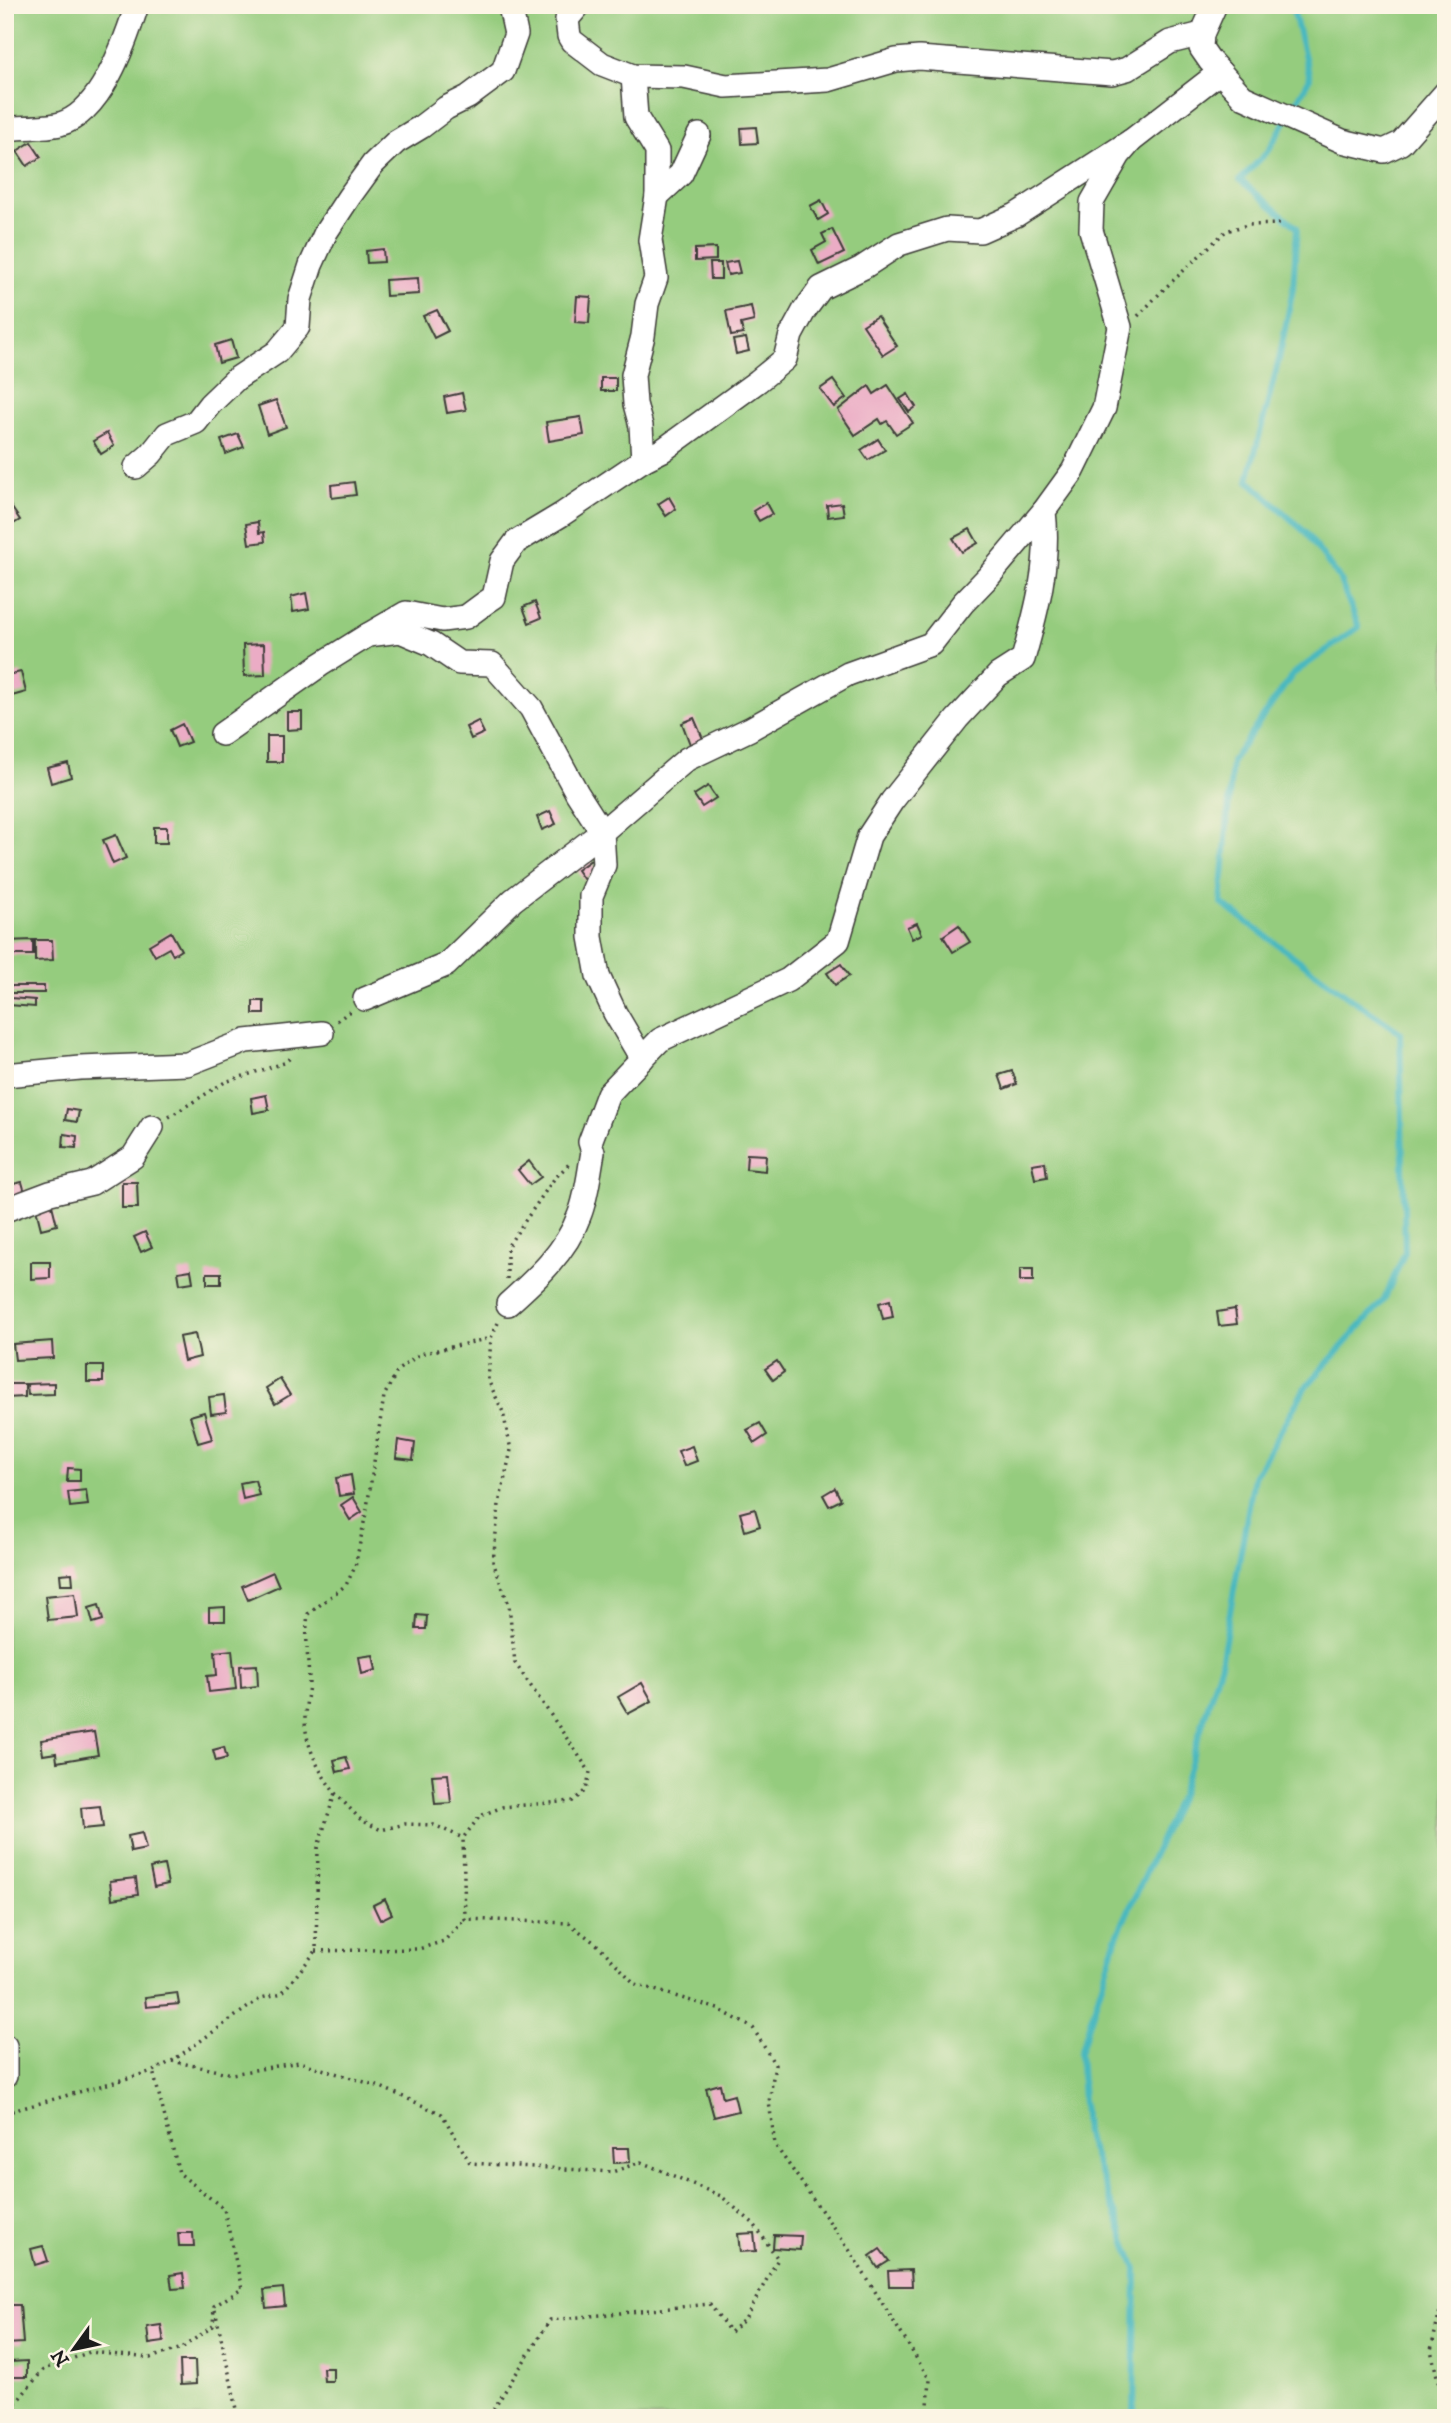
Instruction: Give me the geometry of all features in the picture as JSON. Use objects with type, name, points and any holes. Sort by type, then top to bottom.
[{"type":"street","points":[[5,129],[60,124],[85,110],[102,90],[128,35],[137,5]]},
{"type":"street","points":[[579,5],[567,19],[569,36],[602,64],[633,76],[684,77],[726,86],[828,80],[896,60],[919,58],[1112,73],[1127,69],[1170,42],[1202,34]]},
{"type":"street","points":[[1215,5],[1202,34],[1201,48],[1243,97],[1342,141],[1384,151],[1401,143],[1446,92]]},
{"type":"street","points":[[136,467],[152,454],[167,434],[196,422],[236,379],[277,352],[298,327],[300,299],[311,265],[326,232],[349,197],[373,164],[396,142],[446,108],[468,97],[503,71],[516,34],[511,11]]},
{"type":"street","points":[[222,734],[320,665],[406,613],[442,620],[466,617],[494,597],[502,561],[516,542],[643,460],[663,450],[786,359],[791,335],[821,288],[862,268],[899,244],[947,229],[980,231],[1016,215],[1131,141],[1220,72]]},
{"type":"street","points":[[633,76],[636,117],[657,151],[657,197],[650,240],[656,278],[647,304],[643,336],[633,375],[643,460]]},
{"type":"street","points":[[657,197],[681,174],[699,135]]},
{"type":"street","points":[[365,999],[446,965],[513,900],[602,832],[687,759],[750,730],[848,674],[931,644],[962,603],[989,576],[1044,510],[1073,471],[1104,408],[1120,327],[1091,230],[1092,202],[1119,155],[1131,141]]},
{"type":"street","points":[[508,1304],[533,1282],[567,1243],[580,1214],[593,1152],[590,1142],[608,1094],[660,1040],[788,980],[838,941],[869,836],[884,813],[957,719],[998,675],[1023,659],[1042,588],[1046,528],[1044,510]]},
{"type":"street","points":[[368,635],[400,631],[430,644],[459,663],[492,664],[531,708],[577,793],[602,832],[604,864],[591,896],[591,937],[598,976],[615,1013],[642,1059]]},
{"type":"street","points":[[5,1074],[187,1064],[246,1041],[322,1033]]},
{"type":"street","points":[[5,1210],[50,1193],[92,1183],[133,1157],[152,1128]]},
{"type":"street","points":[[5,2047],[5,2076]]},
{"type":"path","points":[[1120,327],[1142,314],[1164,289],[1226,231],[1247,225],[1283,224]]},
{"type":"path","points":[[322,1033],[365,999]]},
{"type":"path","points":[[152,1128],[225,1082],[284,1063],[293,1055]]},
{"type":"path","points":[[316,1951],[419,1949],[444,1941],[465,1919],[463,1838],[480,1816],[502,1807],[573,1801],[586,1790],[590,1772],[515,1664],[509,1605],[493,1562],[499,1504],[511,1450],[503,1412],[488,1380],[491,1338],[508,1304],[507,1247],[554,1180],[590,1142]]},
{"type":"path","points":[[463,1838],[434,1825],[405,1824],[382,1830],[361,1820],[335,1793],[310,1749],[305,1720],[309,1682],[306,1630],[308,1614],[346,1585],[355,1567],[384,1396],[398,1370],[420,1354],[491,1338]]},
{"type":"path","points":[[5,2113],[153,2071],[172,2061],[261,1998],[282,1993],[316,1951],[318,1847],[335,1793]]},
{"type":"path","points":[[465,1919],[569,1923],[600,1947],[635,1984],[719,2009],[753,2028],[775,2065],[769,2102],[775,2145],[850,2250],[930,2380],[927,2418]]},
{"type":"path","points":[[172,2061],[232,2074],[299,2062],[381,2087],[442,2114],[470,2163],[611,2172],[641,2162],[721,2196],[754,2224],[778,2259],[745,2319],[730,2332],[710,2304],[550,2320],[488,2418]]},
{"type":"path","points":[[153,2071],[179,2173],[224,2208],[242,2289],[214,2306]]},
{"type":"path","points":[[1446,2285],[1430,2350],[1446,2415]]},
{"type":"path","points":[[5,2412],[9,2411],[44,2369],[90,2352],[150,2358],[182,2348],[213,2326],[214,2306]]},
{"type":"path","points":[[214,2306],[239,2418]]},
{"type":"green space","points":[[5,5],[1446,5],[1446,2418],[5,2418]]},
{"type":"building","points":[[756,127],[758,143],[742,144],[741,128]]},
{"type":"building","points":[[31,142],[41,157],[27,166],[17,151]]},
{"type":"building","points":[[821,200],[828,214],[818,220],[810,206]]},
{"type":"building","points":[[832,229],[844,253],[819,265],[812,250],[826,242],[822,234]]},
{"type":"building","points":[[716,248],[716,260],[695,261],[695,249]]},
{"type":"building","points":[[383,249],[384,262],[367,263],[366,251]]},
{"type":"building","points":[[737,261],[740,273],[728,275],[725,263]]},
{"type":"building","points":[[710,263],[721,263],[721,279],[711,279]]},
{"type":"building","points":[[418,278],[419,294],[386,296],[385,280]]},
{"type":"building","points":[[577,296],[591,297],[589,323],[575,322]]},
{"type":"building","points":[[751,306],[754,321],[741,324],[743,334],[731,336],[726,311]]},
{"type":"building","points":[[437,310],[448,331],[434,338],[423,316]]},
{"type":"building","points":[[877,316],[897,346],[883,355],[863,325]]},
{"type":"building","points":[[746,338],[749,351],[736,354],[733,340]]},
{"type":"building","points":[[231,340],[236,358],[219,363],[215,345]]},
{"type":"building","points":[[601,378],[616,378],[616,391],[601,391]]},
{"type":"building","points":[[833,380],[846,398],[834,407],[820,389]]},
{"type":"building","points":[[888,385],[913,423],[896,434],[887,421],[882,424],[879,419],[855,435],[838,410],[869,386],[874,394]]},
{"type":"building","points":[[462,393],[466,410],[447,413],[444,397]]},
{"type":"building","points":[[908,394],[916,407],[909,412],[900,399]]},
{"type":"building","points":[[276,400],[286,427],[267,434],[258,406]]},
{"type":"building","points":[[581,417],[584,435],[549,441],[546,422]]},
{"type":"building","points":[[107,433],[114,446],[101,454],[93,441]]},
{"type":"building","points":[[238,434],[244,447],[226,454],[221,440]]},
{"type":"building","points":[[878,439],[885,450],[868,460],[861,450]]},
{"type":"building","points":[[354,482],[356,495],[332,498],[331,485]]},
{"type":"building","points":[[669,497],[676,509],[666,516],[658,504]]},
{"type":"building","points":[[766,503],[772,514],[759,521],[753,511]]},
{"type":"building","points":[[842,503],[844,515],[828,517],[827,505]]},
{"type":"building","points":[[10,505],[20,520],[5,529],[5,508]]},
{"type":"building","points":[[258,522],[259,533],[264,532],[265,542],[249,544],[246,524]]},
{"type":"building","points":[[970,529],[978,543],[962,552],[953,538]]},
{"type":"building","points":[[306,593],[309,609],[293,612],[291,597]]},
{"type":"building","points":[[535,602],[541,618],[529,623],[523,607]]},
{"type":"building","points":[[264,644],[265,675],[244,676],[243,645]]},
{"type":"building","points":[[21,672],[26,692],[12,696],[7,675]]},
{"type":"building","points":[[287,712],[302,712],[302,729],[287,730]]},
{"type":"building","points":[[694,718],[704,741],[691,747],[682,723]]},
{"type":"building","points":[[478,721],[484,733],[471,739],[466,727]]},
{"type":"building","points":[[182,724],[190,742],[177,747],[170,730]]},
{"type":"building","points":[[267,736],[282,736],[282,762],[267,762]]},
{"type":"building","points":[[68,763],[71,777],[51,783],[47,768]]},
{"type":"building","points":[[708,786],[716,798],[702,807],[694,795]]},
{"type":"building","points":[[550,811],[556,824],[542,830],[537,817]]},
{"type":"building","points":[[154,827],[167,827],[167,843],[154,843]]},
{"type":"building","points":[[116,835],[126,858],[113,864],[103,840]]},
{"type":"building","points":[[591,860],[598,870],[584,880],[577,870]]},
{"type":"building","points":[[917,923],[922,934],[912,939],[907,927]]},
{"type":"building","points":[[959,925],[970,942],[953,952],[943,936]]},
{"type":"building","points":[[171,932],[181,950],[173,955],[169,948],[155,956],[149,945]]},
{"type":"building","points":[[33,940],[33,955],[5,955],[5,941]]},
{"type":"building","points":[[35,940],[52,940],[53,960],[35,961]]},
{"type":"building","points":[[841,964],[849,976],[835,985],[827,973]]},
{"type":"building","points":[[5,986],[44,986],[44,993],[5,993]]},
{"type":"building","points":[[10,998],[35,1000],[35,1007],[9,1005]]},
{"type":"building","points":[[253,1001],[264,1001],[264,1014],[253,1014]]},
{"type":"building","points":[[1012,1071],[1017,1084],[1004,1089],[999,1075]]},
{"type":"building","points":[[266,1095],[269,1110],[253,1113],[251,1098]]},
{"type":"building","points":[[67,1109],[79,1111],[77,1122],[65,1120]]},
{"type":"building","points":[[64,1134],[77,1136],[76,1148],[63,1147]]},
{"type":"building","points":[[747,1154],[766,1155],[765,1171],[746,1169]]},
{"type":"building","points":[[529,1161],[541,1177],[530,1185],[518,1170]]},
{"type":"building","points":[[1045,1162],[1047,1177],[1035,1179],[1032,1164]]},
{"type":"building","points":[[22,1182],[26,1196],[12,1199],[9,1185]]},
{"type":"building","points":[[122,1182],[137,1182],[138,1208],[122,1208]]},
{"type":"building","points":[[52,1205],[57,1225],[41,1229],[36,1209]]},
{"type":"building","points":[[145,1232],[152,1247],[141,1252],[134,1237]]},
{"type":"building","points":[[31,1262],[50,1262],[50,1278],[31,1279]]},
{"type":"building","points":[[1020,1269],[1033,1269],[1033,1281],[1020,1281]]},
{"type":"building","points":[[191,1270],[193,1282],[180,1284],[178,1272]]},
{"type":"building","points":[[207,1273],[221,1273],[221,1284],[207,1284]]},
{"type":"building","points":[[890,1300],[893,1317],[883,1319],[879,1303]]},
{"type":"building","points":[[1235,1309],[1237,1324],[1219,1326],[1217,1312]]},
{"type":"building","points":[[195,1334],[200,1357],[184,1361],[179,1337]]},
{"type":"building","points":[[52,1341],[53,1358],[15,1360],[13,1344]]},
{"type":"building","points":[[777,1361],[784,1372],[773,1380],[765,1369]]},
{"type":"building","points":[[87,1366],[103,1366],[103,1382],[87,1382]]},
{"type":"building","points":[[280,1379],[290,1395],[275,1404],[266,1388]]},
{"type":"building","points":[[54,1383],[54,1394],[28,1395],[27,1384]]},
{"type":"building","points":[[5,1384],[25,1384],[25,1397],[5,1398]]},
{"type":"building","points":[[224,1395],[226,1412],[211,1414],[209,1397]]},
{"type":"building","points":[[204,1412],[212,1439],[198,1443],[190,1416]]},
{"type":"building","points":[[760,1423],[767,1435],[755,1443],[747,1430]]},
{"type":"building","points":[[398,1440],[415,1443],[413,1460],[396,1458]]},
{"type":"building","points":[[692,1446],[697,1461],[684,1466],[678,1451]]},
{"type":"building","points":[[68,1468],[80,1469],[80,1481],[67,1481]]},
{"type":"building","points":[[351,1475],[354,1494],[339,1496],[336,1478]]},
{"type":"building","points":[[255,1480],[259,1495],[243,1499],[240,1483]]},
{"type":"building","points":[[835,1488],[841,1500],[829,1506],[823,1495]]},
{"type":"building","points":[[86,1490],[88,1505],[70,1507],[68,1492]]},
{"type":"building","points":[[353,1497],[362,1512],[350,1520],[341,1505]]},
{"type":"building","points":[[755,1509],[760,1526],[745,1531],[740,1513]]},
{"type":"building","points":[[273,1572],[279,1586],[248,1600],[242,1586]]},
{"type":"building","points":[[72,1573],[73,1584],[61,1584],[60,1574]]},
{"type":"building","points":[[75,1593],[78,1617],[48,1620],[45,1596]]},
{"type":"building","points":[[99,1605],[103,1620],[93,1623],[89,1608]]},
{"type":"building","points":[[225,1607],[225,1621],[209,1621],[209,1608]]},
{"type":"building","points":[[417,1615],[427,1616],[426,1629],[416,1629]]},
{"type":"building","points":[[232,1650],[236,1689],[209,1692],[207,1676],[217,1675],[215,1652]]},
{"type":"building","points":[[373,1655],[376,1670],[362,1674],[359,1657]]},
{"type":"building","points":[[257,1665],[258,1686],[241,1688],[240,1666]]},
{"type":"building","points":[[642,1683],[652,1701],[628,1714],[618,1697]]},
{"type":"building","points":[[94,1732],[98,1755],[57,1762],[56,1753],[43,1755],[41,1740]]},
{"type":"building","points":[[224,1747],[227,1758],[216,1761],[213,1750]]},
{"type":"building","points":[[346,1757],[350,1769],[337,1772],[334,1760]]},
{"type":"building","points":[[448,1774],[451,1803],[435,1804],[432,1775]]},
{"type":"building","points":[[100,1806],[103,1827],[83,1829],[81,1808]]},
{"type":"building","points":[[142,1833],[146,1849],[131,1852],[128,1836]]},
{"type":"building","points":[[164,1865],[168,1884],[154,1887],[150,1868]]},
{"type":"building","points":[[136,1878],[138,1895],[112,1899],[110,1881]]},
{"type":"building","points":[[385,1899],[392,1914],[380,1920],[373,1905]]},
{"type":"building","points":[[177,1993],[179,2004],[146,2007],[145,1997]]},
{"type":"building","points":[[720,2084],[723,2098],[734,2095],[738,2111],[714,2117],[706,2088]]},
{"type":"building","points":[[613,2148],[629,2148],[630,2162],[614,2163]]},
{"type":"building","points":[[178,2233],[193,2233],[194,2246],[179,2246]]},
{"type":"building","points":[[754,2233],[756,2251],[740,2252],[738,2234]]},
{"type":"building","points":[[774,2235],[801,2236],[800,2250],[773,2248]]},
{"type":"building","points":[[43,2246],[48,2261],[35,2265],[31,2249]]},
{"type":"building","points":[[880,2249],[889,2261],[878,2268],[870,2256]]},
{"type":"building","points":[[911,2270],[912,2286],[889,2286],[888,2271]]},
{"type":"building","points":[[183,2273],[185,2288],[172,2289],[170,2275]]},
{"type":"building","points":[[283,2288],[285,2306],[266,2308],[264,2290]]},
{"type":"building","points":[[5,2305],[20,2305],[23,2343],[5,2344]]},
{"type":"building","points":[[161,2325],[164,2342],[149,2344],[147,2327]]},
{"type":"building","points":[[27,2361],[27,2377],[11,2377],[10,2362]]},
{"type":"building","points":[[180,2361],[195,2361],[196,2384],[181,2385]]},
{"type":"building","points":[[323,2368],[333,2368],[333,2381],[324,2381]]},
{"type":"waterway","points":[[1134,2418],[1136,2269],[1085,2133],[1080,2053],[1117,1936],[1181,1794],[1221,1663],[1254,1477],[1305,1388],[1384,1300],[1405,1252],[1400,1032],[1221,903],[1232,761],[1293,674],[1359,627],[1339,578],[1305,532],[1248,480],[1279,359],[1293,289],[1297,227],[1240,180],[1269,150],[1310,78],[1294,13],[1288,5]]}]
